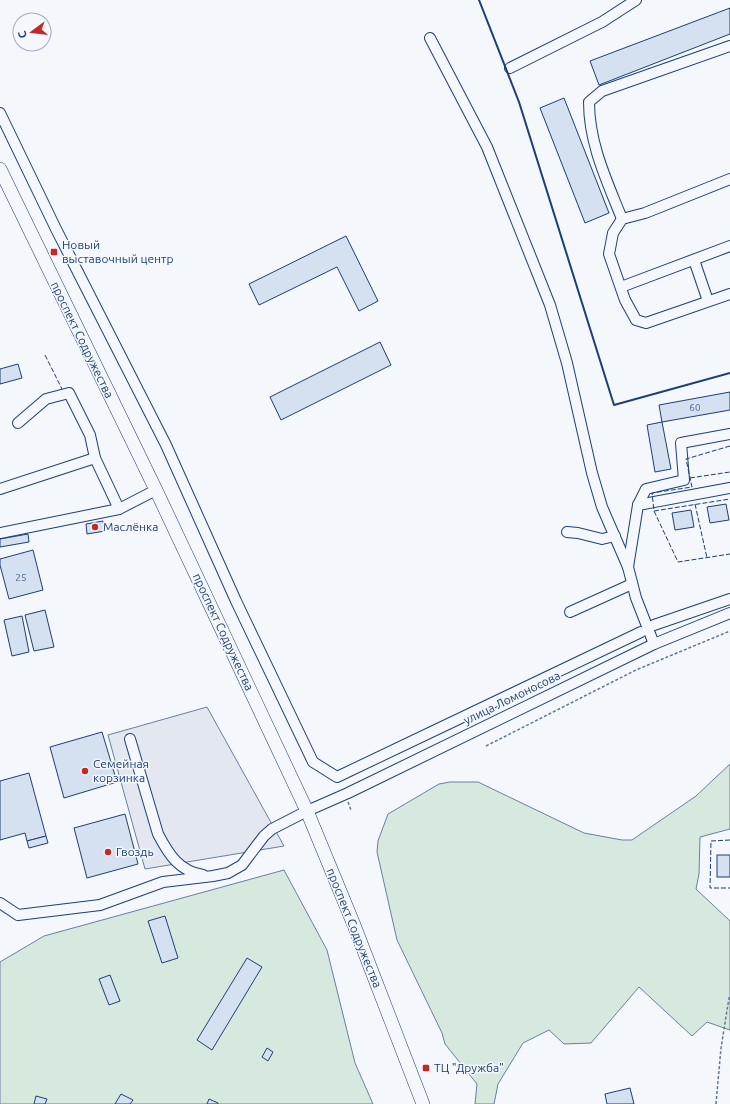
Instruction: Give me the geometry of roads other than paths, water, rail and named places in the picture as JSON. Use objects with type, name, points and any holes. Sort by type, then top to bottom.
[{"type":"main road","name":"проспект Содружества","points":[[0,169],[156,490],[307,811],[354,925],[423,1104]]},
{"type":"street","points":[[510,68],[602,22],[636,0]]},
{"type":"street","points":[[430,38],[487,147],[550,305],[565,356],[592,473],[602,507],[628,567],[632,584],[654,644]]},
{"type":"street","points":[[622,219],[602,168],[593,139],[589,118],[589,102],[602,91],[730,46]]},
{"type":"street","points":[[0,113],[56,229],[166,445],[236,601],[313,762],[337,777],[641,632]]},
{"type":"street","points":[[730,180],[645,213],[622,219],[612,233],[609,254],[621,287],[636,320],[646,323],[730,294]]},
{"type":"street","points":[[621,287],[730,246]]},
{"type":"street","points":[[694,260],[708,301]]},
{"type":"street","points":[[18,424],[46,399],[69,393],[90,435],[96,458],[119,509]]},
{"type":"street","points":[[628,567],[638,505],[646,489],[684,480],[681,443],[730,434]]},
{"type":"street","points":[[0,489],[96,458]]},
{"type":"street","points":[[638,505],[730,488]]},
{"type":"street","points":[[0,533],[119,509],[156,490]]},
{"type":"street","points":[[566,532],[578,533],[602,539],[615,536]]},
{"type":"street","points":[[570,612],[632,584]]},
{"type":"street","points":[[654,625],[730,599]]},
{"type":"street","name":"улица Ломоносова","points":[[0,903],[18,915],[100,905],[163,882],[228,873],[242,865],[267,832],[307,811],[348,793],[654,644],[730,613]]},
{"type":"street","points":[[130,739],[158,834],[164,844],[175,862],[185,869],[196,874],[213,876]]},
{"type":"place","name":"Новый выставочный центр","points":[[54,252]]},
{"type":"place","name":"Маслёнка","points":[[95,527]]},
{"type":"place","name":"Семейная корзинка","points":[[85,771]]},
{"type":"place","name":"Гвоздь","points":[[108,852]]},
{"type":"place","name":"ТЦ \"Дружба\"","points":[[426,1068]]}]
